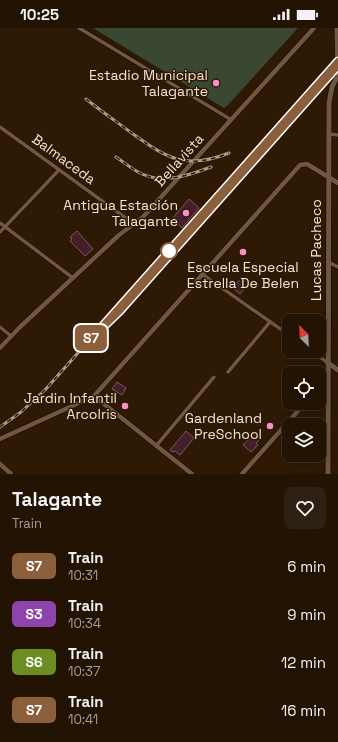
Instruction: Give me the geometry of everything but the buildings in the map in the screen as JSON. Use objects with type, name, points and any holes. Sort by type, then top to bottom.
[{"type":"main road","name":"Lucas Pacheco","points":[[328,474],[327,362],[329,134],[330,91],[338,76],[337,28]]},
{"type":"main road","points":[[327,362],[338,370]]},
{"type":"street","points":[[79,28],[230,119]]},
{"type":"street","name":"Bellavista","points":[[0,348],[72,278],[119,235],[143,217],[230,119],[314,28]]},
{"type":"street","name":"Balmaceda","points":[[0,127],[134,224]]},
{"type":"street","points":[[329,134],[338,134]]},
{"type":"street","points":[[0,439],[94,396],[300,165],[303,163],[307,164],[338,183]]},
{"type":"street","points":[[0,232],[59,170]]},
{"type":"street","points":[[0,223],[72,278]]},
{"type":"street","points":[[328,262],[338,267]]},
{"type":"street","points":[[202,274],[282,330]]},
{"type":"street","points":[[228,372],[270,322]]},
{"type":"street","points":[[0,327],[11,336]]},
{"type":"street","points":[[321,358],[327,362]]},
{"type":"street","points":[[156,446],[214,377]]},
{"type":"street","points":[[94,396],[192,474]]},
{"type":"street","points":[[242,474],[299,410]]},
{"type":"street","points":[[0,466],[11,474]]},
{"type":"green space","name":"Estadio Municipal Talagante","points":[[93,28],[298,28],[224,108]]},
{"type":"railway","points":[[0,427],[21,412],[45,390],[338,61]]},
{"type":"railway","points":[[86,99],[145,143],[167,155],[189,161],[201,161],[229,153]]},
{"type":"railway","points":[[116,157],[142,174],[160,178],[177,177],[195,173],[211,167]]},
{"type":"train","name":"S7","points":[[338,61],[90,340],[120,311],[338,66]]},
{"type":"place","name":"Estadio Municipal Talagante","points":[[216,83]]},
{"type":"place","name":"Antigua Estación Talagante","points":[[186,213]]},
{"type":"place","name":"Escuela Especial Estrella De Belen","points":[[243,252]]},
{"type":"place","name":"Jardin Infantil Arcolris","points":[[125,406]]},
{"type":"place","name":"Gardenland PreSchool","points":[[270,426]]}]
